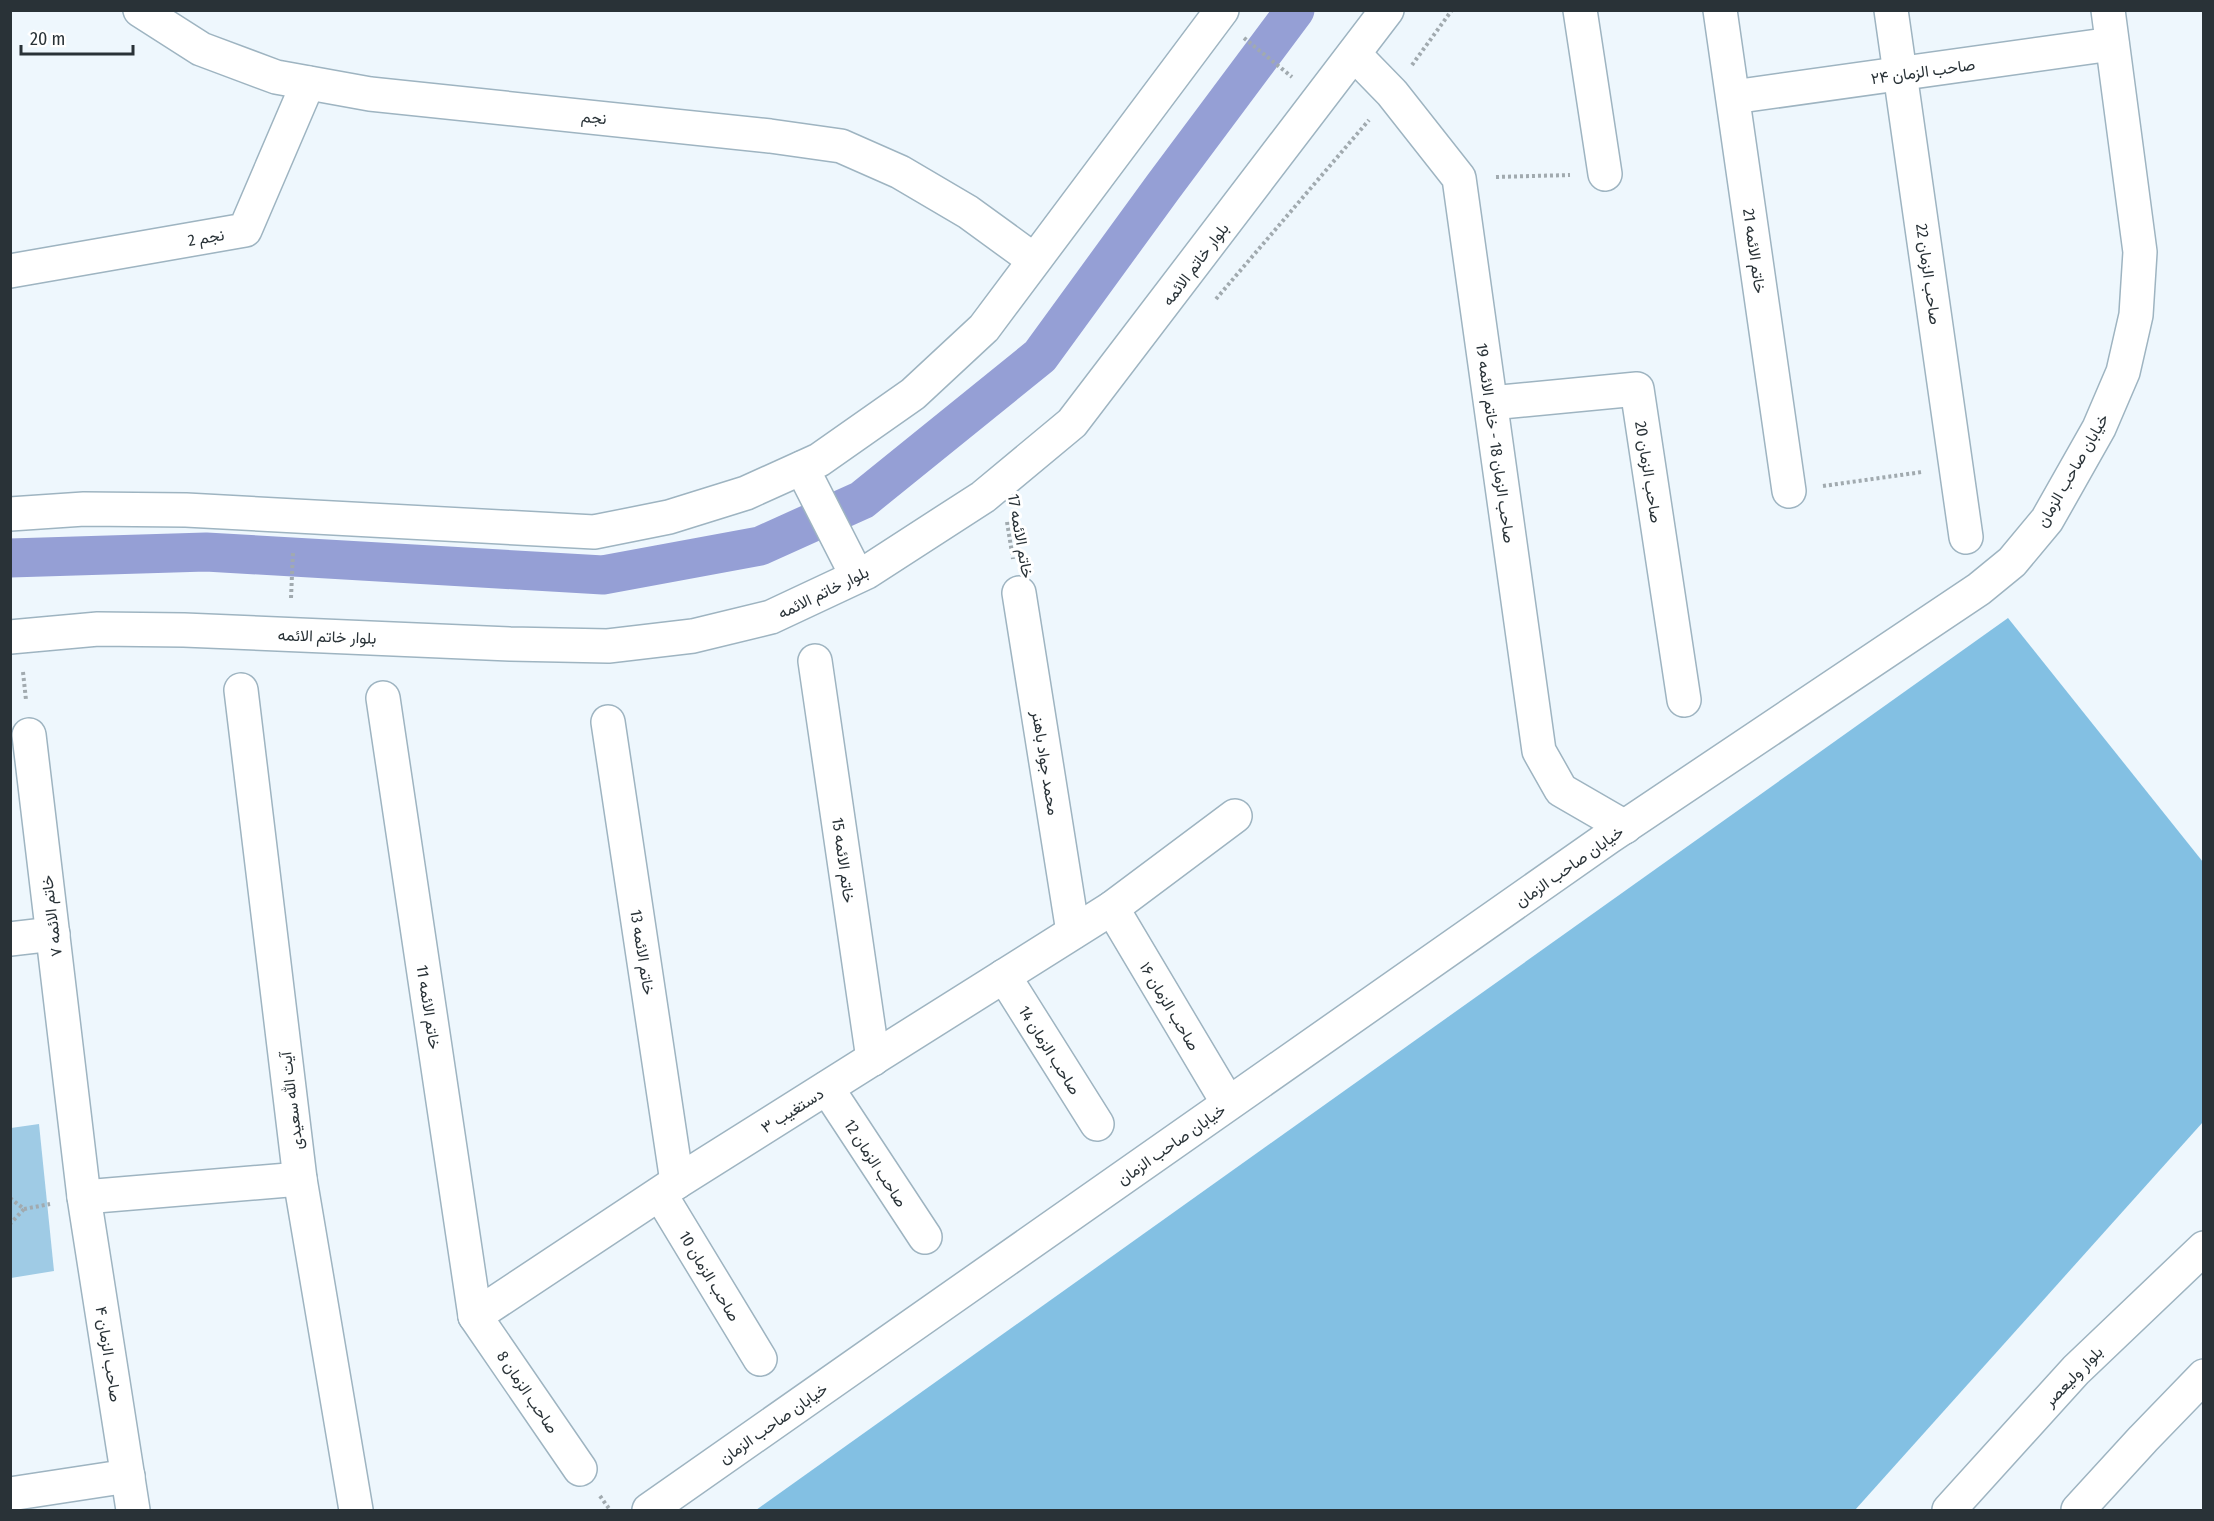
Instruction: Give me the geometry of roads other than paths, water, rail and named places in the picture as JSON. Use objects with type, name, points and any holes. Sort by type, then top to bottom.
[{"type":"street","name":"نجم","points":[[140,10],[201,49],[276,77],[370,94],[759,135],[841,146],[900,172],[968,212],[1034,260]]},
{"type":"street","name":"بلوار خاتم الائمه","points":[[16,636],[98,629],[184,630],[608,646],[693,636],[771,617],[856,575],[867,572],[974,504],[1072,423],[1387,10]]},
{"type":"street","points":[[1580,10],[1605,174]]},
{"type":"street","name":"خاتم الائمه 21","points":[[1720,10],[1789,491]]},
{"type":"street","name":"صاحب الزمان 22","points":[[1892,10],[1965,537]]},
{"type":"street","name":"خیابان صاحب الزمان","points":[[649,1510],[1228,1103],[1625,827],[1979,589],[2012,562],[2047,520],[2099,428],[2123,372],[2136,315],[2140,252],[2108,10]]},
{"type":"street","points":[[10,514],[84,508],[186,510],[594,532],[669,517],[746,493],[819,460],[913,394],[984,328],[1220,14]]},
{"type":"street","name":"صاحب الزمان ۲۴","points":[[1733,97],[2112,44]]},
{"type":"street","name":"صاحب الزمان 18 - خاتم الائمه 19","points":[[1354,54],[1392,93],[1459,178],[1539,751],[1561,790],[1625,827]]},
{"type":"street","name":"نجم 2","points":[[10,271],[245,230],[308,83]]},
{"type":"street","name":"صاحب الزمان 20","points":[[1491,403],[1637,389],[1684,700]]},
{"type":"street","points":[[803,469],[856,575]]},
{"type":"street","name":"محمد جواد باهنر","points":[[1019,593],[1073,932]]},
{"type":"street","name":"خاتم الائمه 15","points":[[815,660],[873,1059]]},
{"type":"street","name":"آیت الله سعیدی","points":[[241,690],[300,1179],[356,1510]]},
{"type":"street","name":"خاتم الائمه 11","points":[[383,698],[476,1316]]},
{"type":"street","name":"خاتم الائمه 13","points":[[608,722],[669,1188]]},
{"type":"street","name":"خاتم الائمه ۷","points":[[29,735],[84,1197]]},
{"type":"street","name":"دستغیب ۳","points":[[476,1316],[669,1188],[1112,908],[1235,816]]},
{"type":"street","name":"صاحب الزمان ۱۶","points":[[1112,908],[1228,1103]]},
{"type":"street","points":[[10,939],[53,934]]},
{"type":"street","name":"صاحب الزمان 14","points":[[1004,976],[1097,1124]]},
{"type":"street","name":"صاحب الزمان 12","points":[[827,1088],[925,1238]]},
{"type":"street","points":[[84,1197],[300,1179]]},
{"type":"street","name":"صاحب الزمان 10","points":[[669,1188],[760,1359]]},
{"type":"street","name":"صاحب الزمان ۴","points":[[84,1197],[133,1510]]},
{"type":"street","name":"بلوار ولیعصر","points":[[1949,1510],[2076,1370],[2204,1248]]},
{"type":"street","name":"صاحب الزمان 8","points":[[476,1316],[580,1469]]},
{"type":"street","points":[[2078,1510],[2143,1438],[2204,1376]]},
{"type":"street","points":[[10,1494],[128,1476]]},
{"type":"waterway","points":[[10,558],[206,552],[603,575],[760,546],[862,500],[1040,356],[1295,10]]}]
